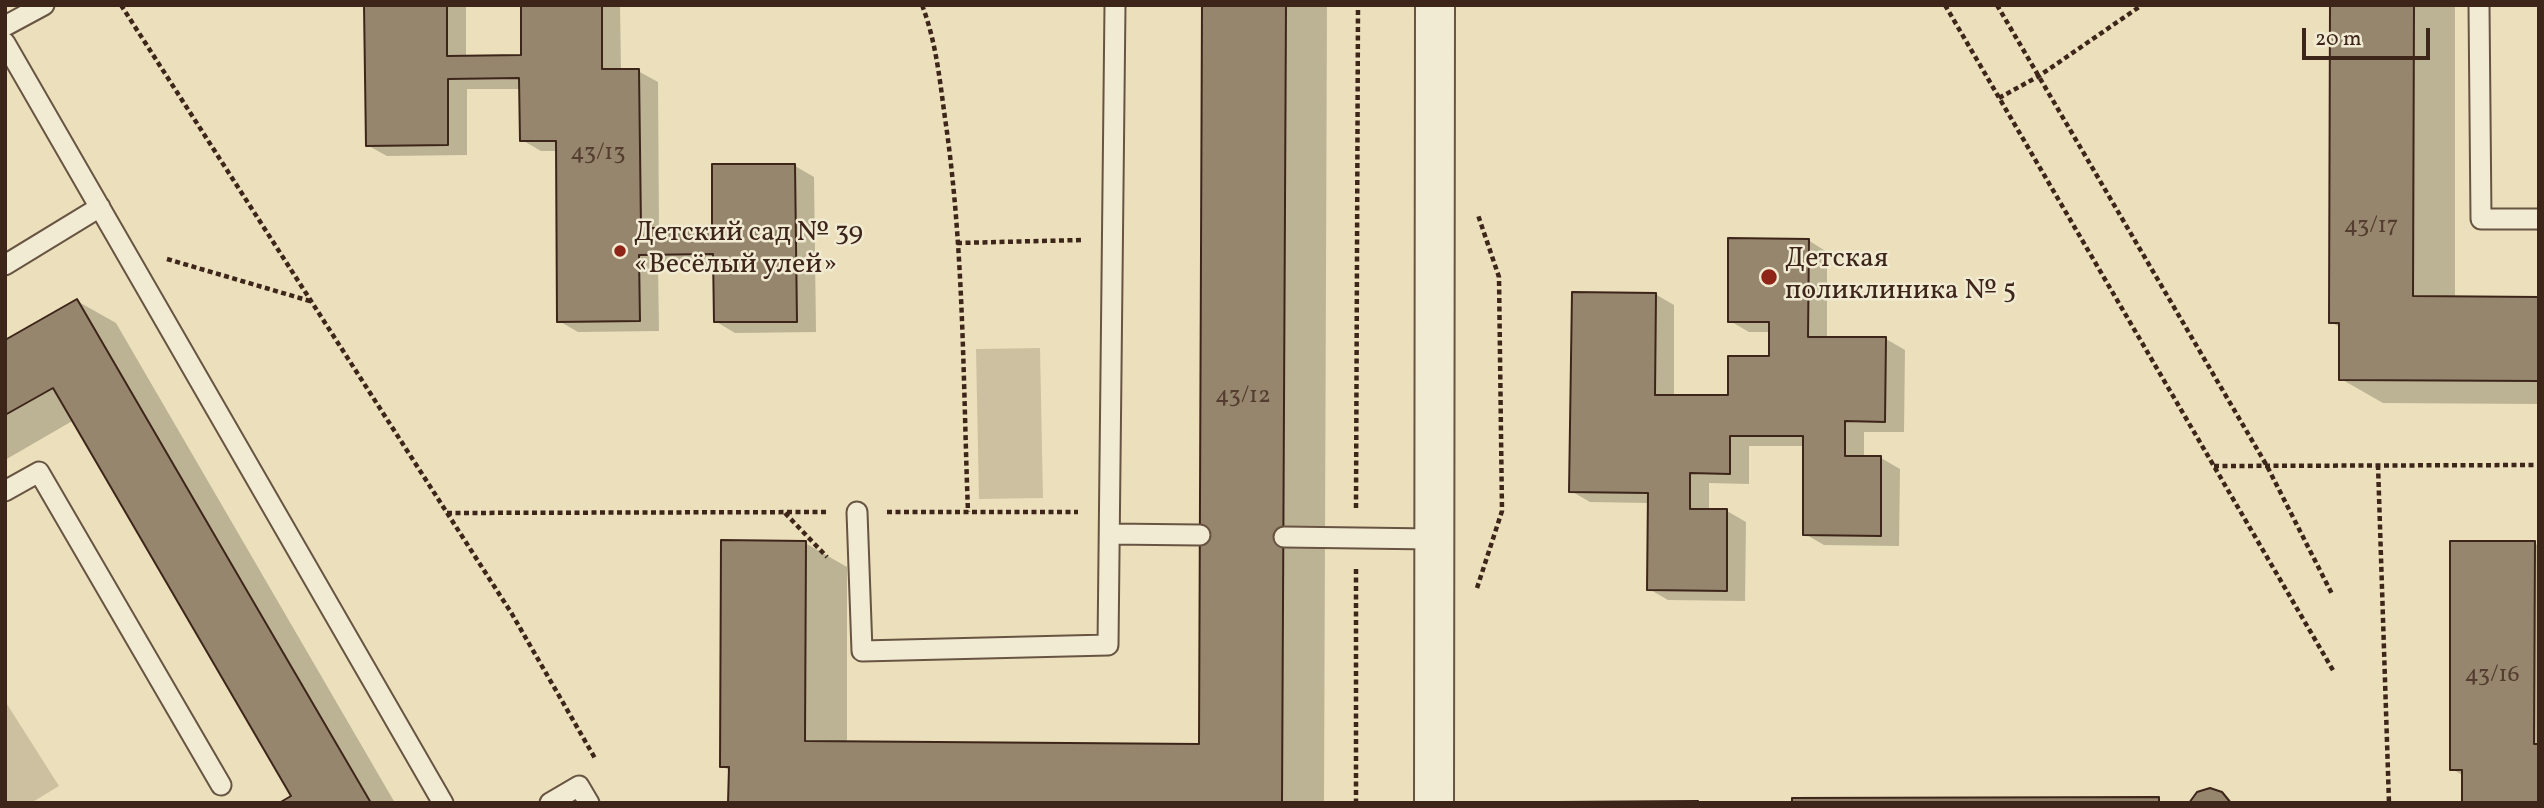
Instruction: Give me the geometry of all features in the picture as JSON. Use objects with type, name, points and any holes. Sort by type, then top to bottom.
[{"type":"street","points":[[1433,803],[1435,5]]},
{"type":"lane","points":[[5,26],[44,5]]},
{"type":"lane","points":[[858,512],[862,651],[1108,645],[1115,5]]},
{"type":"lane","points":[[2479,5],[2481,219],[2539,219]]},
{"type":"lane","points":[[5,43],[443,803]]},
{"type":"lane","points":[[5,265],[100,207]]},
{"type":"lane","points":[[5,491],[39,472],[220,785]]},
{"type":"lane","points":[[1110,534],[1200,535]]},
{"type":"lane","points":[[1284,537],[1433,539]]},
{"type":"lane","points":[[550,803],[579,786],[589,803]]},
{"type":"path","points":[[121,5],[512,614],[603,772]]},
{"type":"path","points":[[922,5],[933,34],[952,167],[968,512]]},
{"type":"path","points":[[1356,803],[1358,5]]},
{"type":"path","points":[[1945,5],[2334,673]]},
{"type":"path","points":[[1997,5],[2267,466],[2332,594]]},
{"type":"path","points":[[1999,98],[2039,76],[2142,5]]},
{"type":"path","points":[[957,243],[1058,241]]},
{"type":"path","points":[[123,246],[311,301]]},
{"type":"path","points":[[2213,466],[2539,465]]},
{"type":"path","points":[[2378,466],[2389,803]]},
{"type":"path","points":[[784,512],[860,593]]},
{"type":"path","points":[[447,513],[1110,512]]},
{"type":"shaded area","points":[[1040,348],[1043,498],[979,499],[976,349]]},
{"type":"shaded area","points":[[5,701],[59,786],[31,803],[5,803]]},
{"type":"building","points":[[364,5],[447,5],[447,56],[521,55],[521,5],[602,5],[602,69],[639,69],[641,228],[712,228],[712,164],[795,164],[797,322],[714,322],[713,254],[639,255],[640,321],[557,322],[556,141],[520,141],[519,78],[448,79],[448,145],[366,146]]},
{"type":"building","points":[[1202,5],[1286,5],[1282,803],[728,803],[729,767],[720,767],[721,540],[806,541],[805,741],[1199,744]]},
{"type":"building","points":[[2330,5],[2414,5],[2413,296],[2539,297],[2539,381],[2339,380],[2339,323],[2329,323]]},
{"type":"building","points":[[1728,238],[1809,239],[1808,337],[1886,337],[1885,422],[1845,421],[1845,456],[1881,456],[1881,536],[1803,535],[1803,436],[1730,436],[1730,474],[1690,473],[1690,509],[1727,509],[1727,591],[1647,590],[1648,493],[1569,492],[1572,292],[1656,293],[1655,395],[1728,395],[1728,356],[1769,356],[1769,322],[1728,322]]},
{"type":"building","points":[[77,299],[371,803],[279,803],[291,796],[53,388],[5,415],[5,340]]},
{"type":"building","points":[[2450,541],[2535,541],[2534,744],[2539,744],[2539,803],[2462,803],[2462,770],[2450,770]]},
{"type":"building","points":[[2210,788],[2222,792],[2231,803],[2189,803],[2197,792]]},
{"type":"building","points":[[2159,797],[2159,803],[1792,803],[1792,798]]},
{"type":"building","points":[[1698,801],[1698,803],[1555,802]]},
{"type":"place","name":"Детский сад № 39 «Весёлый улей»","points":[[620,251]]},
{"type":"place","name":"Детская поликлиника № 5","points":[[1769,277]]}]
